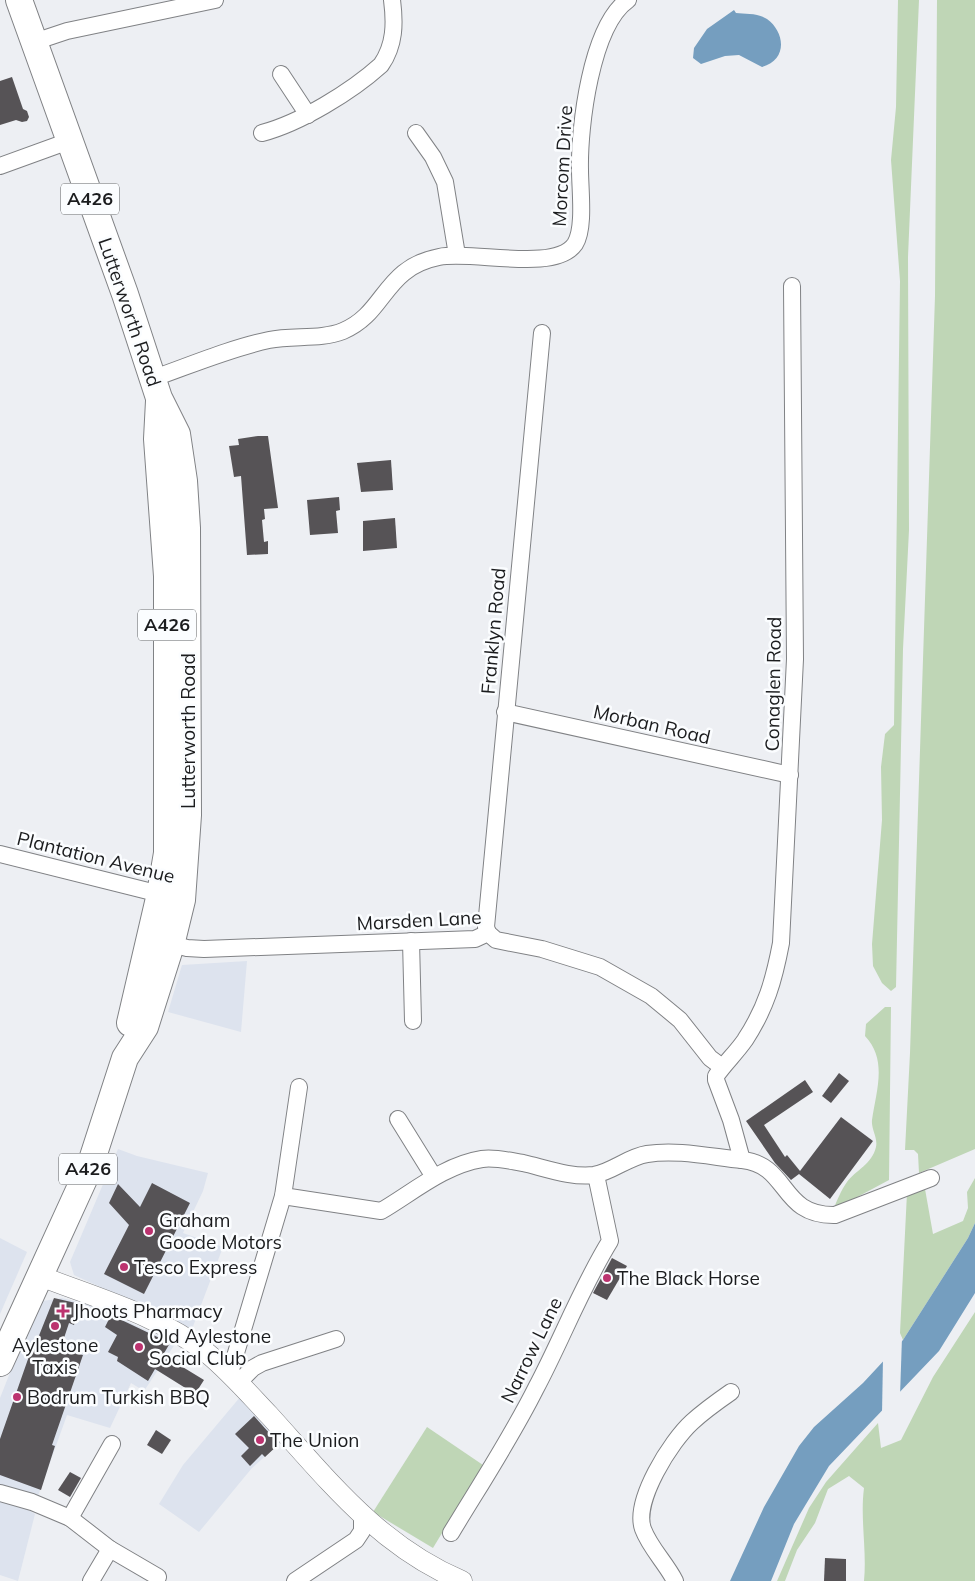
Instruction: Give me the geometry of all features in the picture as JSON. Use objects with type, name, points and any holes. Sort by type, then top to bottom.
[{"type":"main road","name":"Lutterworth Road","points":[[19,0],[157,388],[167,437],[184,481],[187,528],[188,815],[161,941],[126,1058],[90,1166],[40,1276]]},
{"type":"main road","name":"A426","points":[[0,1362],[40,1276]]},
{"type":"street","points":[[34,42],[68,31],[215,0]]},
{"type":"street","points":[[262,133],[286,127],[308,115],[381,65],[389,54],[394,31],[392,0]]},
{"type":"street","name":"Morcom Drive","points":[[157,388],[268,340],[342,332],[355,325],[369,313],[389,285],[410,268],[440,256],[457,255],[545,260],[568,251],[574,246],[581,226],[580,161],[588,79],[607,29],[622,4],[628,0]]},
{"type":"street","points":[[281,74],[308,115]]},
{"type":"street","points":[[416,133],[433,157],[445,182],[457,255]]},
{"type":"street","points":[[0,166],[69,141]]},
{"type":"street","name":"Conaglen Road","points":[[722,1067],[755,1024],[773,985],[781,943],[795,660],[792,286]]},
{"type":"street","name":"Franklyn Road","points":[[488,933],[486,927],[505,712],[542,333]]},
{"type":"street","name":"Morban Road","points":[[505,712],[790,775]]},
{"type":"street","name":"Plantation Avenue","points":[[0,854],[171,897]]},
{"type":"street","name":"Marsden Lane","points":[[161,941],[204,949],[475,939],[488,933],[496,940],[542,949],[600,967],[651,996],[680,1020],[710,1058],[722,1067]]},
{"type":"street","points":[[411,941],[413,1021]]},
{"type":"street","points":[[722,1067],[716,1076],[716,1080],[731,1120],[742,1160]]},
{"type":"street","points":[[235,1378],[283,1196],[299,1087]]},
{"type":"street","points":[[398,1120],[434,1178]]},
{"type":"street","points":[[283,1196],[381,1211],[434,1178],[461,1165],[482,1159],[504,1160],[580,1176],[596,1175],[627,1160],[647,1154],[666,1153],[755,1162],[766,1167],[802,1209],[820,1216],[835,1216],[931,1178]]},
{"type":"street","name":"Narrow Lane","points":[[450,1533],[510,1436],[537,1387],[591,1274],[610,1241],[596,1175]]},
{"type":"street","points":[[40,1276],[162,1325],[188,1338],[235,1378],[362,1517],[406,1552],[462,1581]]},
{"type":"street","points":[[235,1378],[262,1363],[336,1339]]},
{"type":"street","points":[[675,1581],[643,1528],[641,1508],[657,1470],[677,1438],[691,1422],[731,1392]]},
{"type":"street","points":[[70,1518],[112,1444]]},
{"type":"street","points":[[0,1493],[32,1502],[70,1518],[110,1549],[158,1577]]},
{"type":"street","points":[[295,1581],[356,1540],[362,1531],[362,1517]]},
{"type":"street","points":[[91,1581],[110,1549]]},
{"type":"shaded area","points":[[247,961],[241,1032],[168,1012],[182,965]]},
{"type":"shaded area","points":[[118,1149],[137,1156],[208,1173],[203,1191],[183,1233],[223,1247],[192,1329],[74,1275],[70,1262]]},
{"type":"shaded area","points":[[0,1238],[27,1252],[0,1314]]},
{"type":"shaded area","points":[[62,1298],[97,1307],[175,1344],[144,1391],[131,1383],[110,1428],[67,1415],[38,1496],[0,1485],[0,1398],[36,1307],[43,1301]]},
{"type":"shaded area","points":[[241,1396],[281,1442],[252,1468],[199,1532],[159,1504],[183,1465]]},
{"type":"shaded area","points":[[0,1502],[27,1509],[35,1514],[18,1581],[0,1575]]},
{"type":"green space","points":[[898,0],[919,0],[908,257],[909,530],[903,649],[896,987],[891,991],[882,983],[873,966],[872,944],[882,820],[881,767],[885,734],[894,725],[900,281],[891,160],[896,107]]},
{"type":"green space","points":[[937,0],[975,0],[975,1149],[919,1173],[918,1154],[914,1150],[905,1150],[910,1053],[935,296]]},
{"type":"green space","points":[[885,1007],[891,1007],[889,1180],[833,1210],[845,1185],[871,1158],[876,1147],[872,1120],[878,1087],[878,1065],[872,1045],[865,1036],[866,1024]]},
{"type":"green space","points":[[975,1178],[975,1223],[968,1238],[903,1340],[900,1333],[907,1193],[925,1189],[933,1234],[963,1221],[968,1208],[967,1192]]},
{"type":"green space","points":[[975,1312],[975,1581],[864,1581],[864,1488],[849,1476],[828,1489],[815,1523],[797,1550],[785,1581],[777,1581],[809,1508],[826,1482],[878,1423],[881,1448],[901,1440],[933,1377]]},
{"type":"green space","points":[[427,1427],[483,1465],[433,1548],[373,1512]]},
{"type":"water","points":[[734,10],[736,13],[763,17],[773,25],[780,38],[781,45],[780,52],[770,63],[762,67],[739,55],[725,56],[701,64],[693,58],[694,48],[707,29]]},
{"type":"water","points":[[975,1223],[975,1293],[939,1351],[829,1466],[794,1524],[771,1581],[730,1581],[764,1507],[799,1446],[814,1427],[863,1383],[903,1340],[968,1238]]},
{"type":"pier","points":[[902,1337],[900,1396],[882,1414],[883,1358]]},
{"type":"building","points":[[12,77],[23,109],[27,111],[29,117],[27,121],[16,120],[0,125],[0,81]]},
{"type":"building","points":[[268,436],[278,508],[264,509],[265,519],[262,520],[264,542],[268,541],[268,554],[247,555],[241,476],[234,477],[229,446],[239,445],[238,439]]},
{"type":"building","points":[[391,460],[393,490],[361,492],[357,463]]},
{"type":"building","points":[[339,497],[340,510],[336,511],[338,533],[310,535],[307,500]]},
{"type":"building","points":[[395,518],[397,548],[363,551],[363,521]]},
{"type":"building","points":[[839,1073],[849,1081],[831,1103],[822,1096]]},
{"type":"building","points":[[805,1080],[813,1092],[764,1125],[785,1157],[787,1155],[800,1171],[841,1117],[873,1141],[830,1199],[799,1174],[791,1180],[775,1163],[746,1121]]},
{"type":"building","points":[[152,1183],[190,1203],[144,1294],[104,1274],[129,1225],[109,1203],[118,1184],[140,1207]]},
{"type":"building","name":"The Black Horse","points":[[612,1258],[627,1266],[607,1300],[593,1293]]},
{"type":"building","points":[[54,1298],[80,1304],[74,1325],[69,1323],[60,1350],[83,1355],[52,1445],[55,1446],[41,1490],[0,1475],[0,1439],[34,1342],[36,1343]]},
{"type":"building","name":"Old Aylestone Social Club","points":[[111,1315],[170,1343],[163,1355],[204,1380],[195,1394],[155,1369],[148,1381],[117,1361],[118,1357],[108,1352],[117,1335],[105,1327]]},
{"type":"building","name":"The Union","points":[[254,1416],[279,1444],[265,1457],[262,1454],[250,1466],[241,1456],[249,1448],[235,1434]]},
{"type":"building","points":[[156,1430],[171,1440],[162,1454],[147,1445]]},
{"type":"building","points":[[70,1472],[81,1478],[70,1497],[58,1490]]},
{"type":"building","points":[[825,1558],[846,1559],[846,1581],[824,1581]]},
{"type":"place","name":"Graham Goode Motors","points":[[149,1231]]},
{"type":"place","name":"Tesco Express","points":[[124,1267]]},
{"type":"place","name":"The Black Horse","points":[[607,1278]]},
{"type":"place","name":"Jhoots Pharmacy","points":[[63,1311]]},
{"type":"place","name":"Aylestone Taxis","points":[[55,1326]]},
{"type":"place","name":"Old Aylestone Social Club","points":[[139,1347]]},
{"type":"place","name":"Bodrum Turkish BBQ","points":[[17,1397]]},
{"type":"place","name":"The Union","points":[[260,1440]]}]
